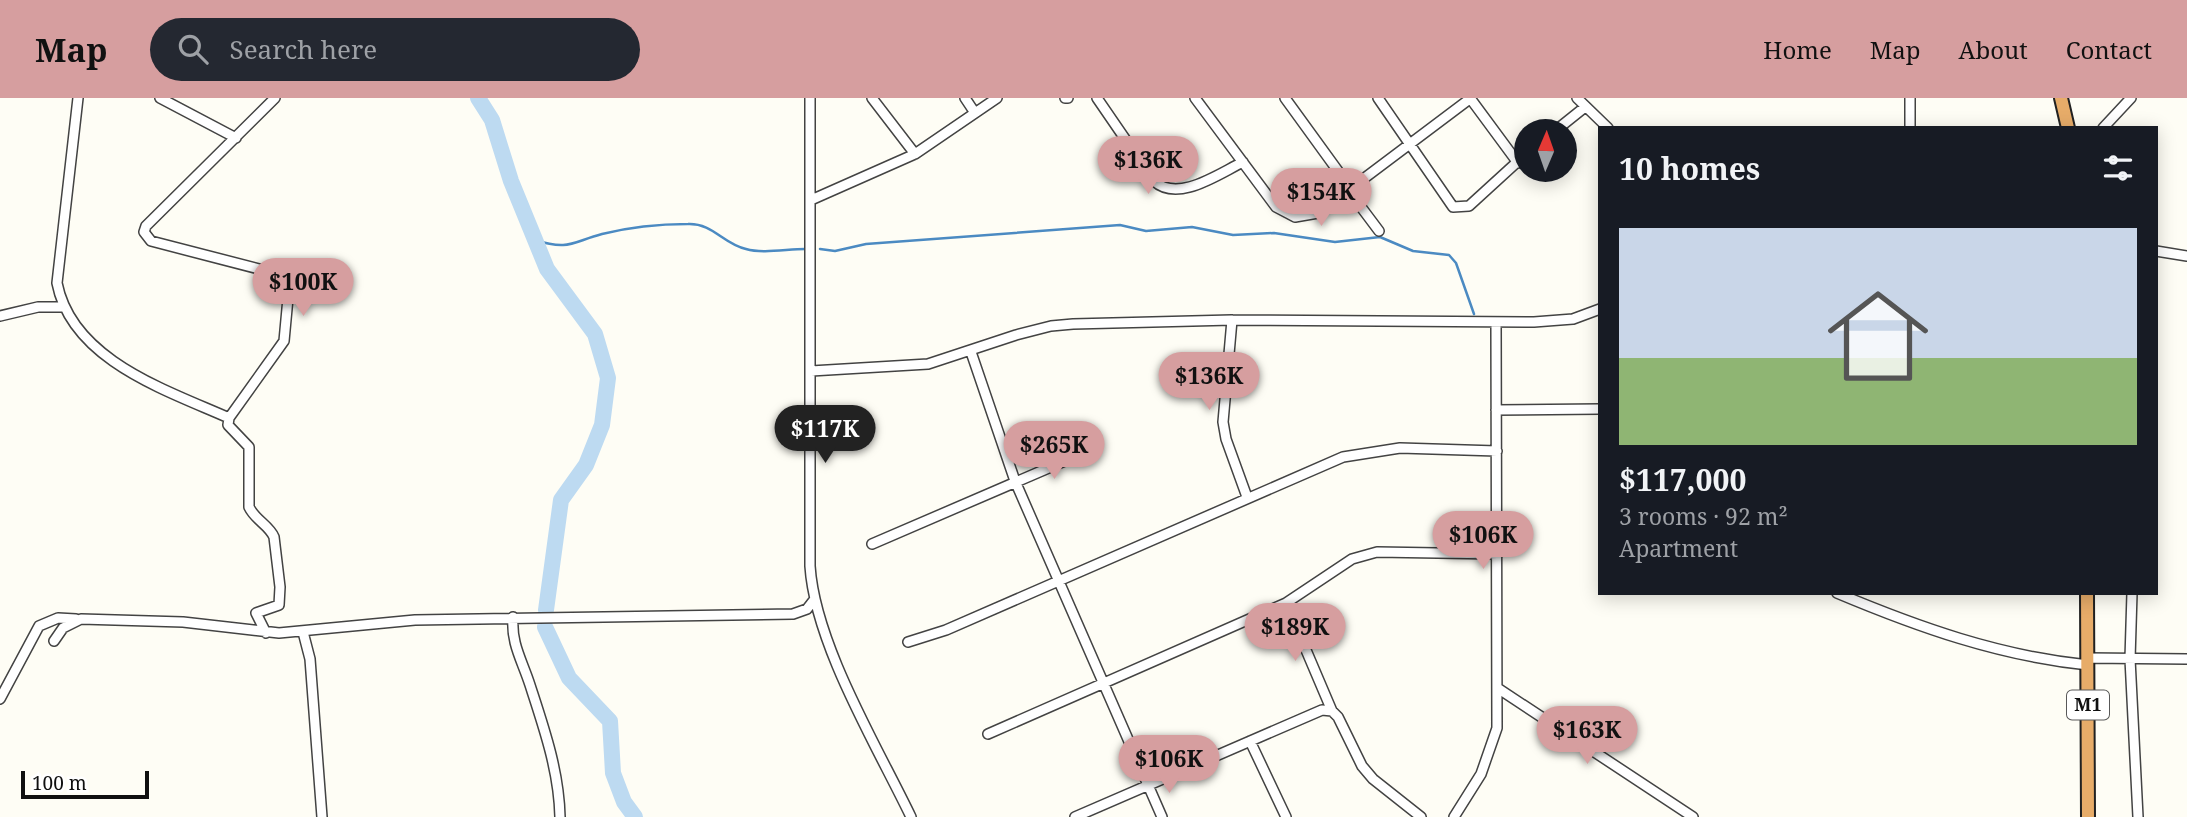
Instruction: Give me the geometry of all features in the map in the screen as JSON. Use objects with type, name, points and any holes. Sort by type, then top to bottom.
[{"type":"highway","points":[[2061,98],[2068,126]]},
{"type":"highway","name":"M1","points":[[2087,595],[2088,817]]},
{"type":"street","points":[[78,98],[57,284],[61,307],[93,346],[156,385],[229,418]]},
{"type":"street","points":[[160,98],[236,138]]},
{"type":"street","points":[[266,633],[256,613],[279,605],[280,587],[274,537],[248,507],[250,447],[247,441],[230,430],[229,418],[284,341],[288,319],[285,287],[276,276],[263,270],[150,241],[144,232],[275,98]]},
{"type":"street","points":[[810,98],[810,566],[814,600],[835,656],[912,817]]},
{"type":"street","points":[[872,98],[915,155]]},
{"type":"street","points":[[965,98],[975,113]]},
{"type":"street","points":[[811,200],[915,155],[997,98]]},
{"type":"street","points":[[1097,98],[1159,186],[1173,190],[1188,187],[1243,162]]},
{"type":"street","points":[[1195,98],[1276,207],[1296,217],[1318,213],[1470,98],[1514,158]]},
{"type":"street","points":[[1285,98],[1379,231]]},
{"type":"street","points":[[1378,98],[1453,207],[1458,209],[1469,206],[1514,167]]},
{"type":"street","points":[[1577,98],[1606,126]]},
{"type":"street","points":[[1910,98],[1910,126]]},
{"type":"street","points":[[2105,126],[2131,98]]},
{"type":"street","points":[[1570,119],[1585,107]]},
{"type":"street","points":[[2158,251],[2187,256]]},
{"type":"street","points":[[0,316],[38,307],[61,307]]},
{"type":"street","points":[[811,371],[918,365],[971,352],[1051,326],[1232,320],[1496,322],[1562,320],[1598,310]]},
{"type":"street","points":[[1232,320],[1223,422],[1226,439],[1247,497]]},
{"type":"street","points":[[1454,817],[1491,752],[1497,728],[1496,322]]},
{"type":"street","points":[[971,352],[1015,481],[1162,817]]},
{"type":"street","points":[[1496,410],[1598,409]]},
{"type":"street","points":[[908,642],[946,631],[1343,457],[1400,448],[1497,451]]},
{"type":"street","points":[[872,544],[1080,454]]},
{"type":"street","points":[[988,734],[1286,603],[1352,559],[1368,553],[1498,554]]},
{"type":"street","points":[[2132,595],[2130,659],[2138,817]]},
{"type":"street","points":[[1849,596],[1966,643],[2047,661],[2187,659]]},
{"type":"street","points":[[0,699],[39,626],[58,618],[183,622],[266,633],[303,632],[415,620],[793,614],[807,609],[814,600]]},
{"type":"street","points":[[1286,603],[1332,711],[1343,724],[1362,766],[1373,779],[1421,817]]},
{"type":"street","points":[[513,617],[515,650],[527,676],[557,776],[560,817]]},
{"type":"street","points":[[54,641],[63,628],[81,619]]},
{"type":"street","points":[[303,632],[310,659],[322,817]]},
{"type":"street","points":[[1499,689],[1693,817]]},
{"type":"street","points":[[1075,817],[1313,712],[1332,711]]},
{"type":"street","points":[[1250,741],[1286,817]]},
{"type":"waterway","points":[[478,98],[492,120],[511,181],[547,269],[595,334],[608,378],[602,425],[586,465],[561,500],[546,610]]},
{"type":"waterway","points":[[535,240],[563,245],[623,229],[688,224],[704,227],[731,243],[753,250],[805,249]]},
{"type":"waterway","points":[[820,249],[835,251],[866,244],[1120,225],[1146,231],[1192,227],[1233,235],[1274,233],[1335,242],[1380,237],[1413,251],[1449,255],[1456,263],[1474,314]]},
{"type":"waterway","points":[[545,627],[569,678],[610,721],[613,773],[624,802],[635,817]]}]
